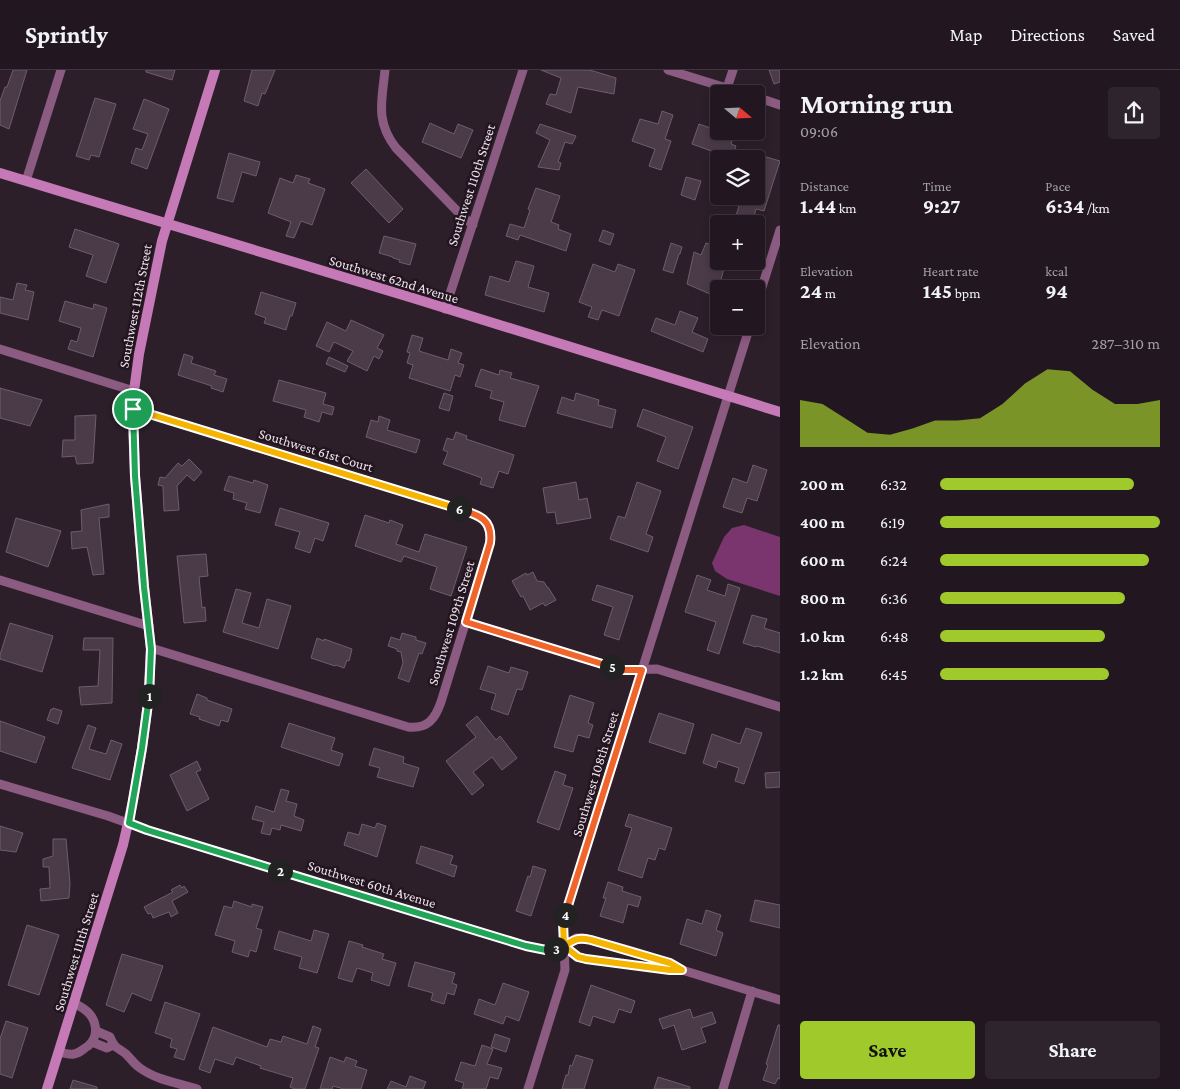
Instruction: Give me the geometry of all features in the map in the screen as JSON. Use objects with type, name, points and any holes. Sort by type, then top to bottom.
[{"type":"main road","name":"Southwest 112th Street","points":[[129,823],[145,726],[151,668],[151,648],[135,476],[134,391],[152,287],[167,223],[215,70]]},
{"type":"main road","name":"Southwest 62nd Avenue","points":[[0,173],[780,412]]},
{"type":"main road","name":"Southwest 111th Street","points":[[47,1089],[129,823]]},
{"type":"street","points":[[26,181],[61,70]]},
{"type":"street","points":[[385,70],[382,119],[388,138],[462,216],[473,225]]},
{"type":"street","name":"Southwest 110th Street","points":[[445,309],[523,70]]},
{"type":"street","points":[[668,70],[717,85]]},
{"type":"street","points":[[728,85],[733,70]]},
{"type":"street","points":[[765,100],[780,105]]},
{"type":"street","points":[[764,280],[780,230]]},
{"type":"street","name":"Southwest 108th Street","points":[[528,1089],[565,970],[563,922],[747,335]]},
{"type":"street","points":[[0,349],[134,391]]},
{"type":"street","name":"Southwest 61st Court","points":[[133,409],[475,514],[484,519],[488,524]]},
{"type":"street","name":"Southwest 109th Street","points":[[151,648],[408,727],[425,726],[434,718],[438,711],[466,622],[490,543],[488,524]]},
{"type":"street","points":[[0,580],[149,626]]},
{"type":"street","points":[[466,622],[622,670],[657,669],[780,707]]},
{"type":"street","name":"Southwest 60th Avenue","points":[[0,784],[526,946],[551,951],[564,946],[576,938],[583,938],[670,963],[682,970],[780,1000]]},
{"type":"street","name":"Southwest 60th Avenue","points":[[564,946],[578,957],[586,959],[682,970]]},
{"type":"street","points":[[723,1089],[752,991]]},
{"type":"street","points":[[59,1052],[73,1054],[80,1052],[92,1042],[96,1031],[89,1013],[74,1003]]},
{"type":"street","points":[[96,1031],[110,1037],[114,1046],[147,1073],[197,1089]]},
{"type":"street","points":[[92,1042],[107,1048],[114,1046]]},
{"type":"shaded area","points":[[744,525],[780,537],[780,596],[727,579],[715,571],[712,563],[724,537],[732,528]]},
{"type":"building","points":[[13,70],[27,70],[9,129],[0,125],[0,101]]},
{"type":"building","points":[[146,70],[175,70],[172,80],[146,72]]},
{"type":"building","points":[[252,70],[275,70],[265,94],[262,93],[258,106],[244,101]]},
{"type":"building","points":[[541,70],[590,70],[616,78],[614,94],[578,87],[571,113],[546,104],[550,94],[556,95],[561,78]]},
{"type":"building","points":[[769,70],[780,70],[780,82],[774,84]]},
{"type":"building","points":[[95,98],[116,104],[99,157],[91,155],[89,160],[76,156]]},
{"type":"building","points":[[144,99],[169,109],[147,169],[131,163],[136,148],[142,150],[148,134],[133,129]]},
{"type":"building","points":[[662,111],[673,115],[665,139],[671,141],[661,170],[649,166],[655,149],[632,141],[640,119],[658,124]]},
{"type":"building","points":[[430,123],[454,134],[458,124],[473,130],[461,158],[422,142]]},
{"type":"building","points":[[540,124],[576,136],[572,144],[565,142],[558,162],[561,163],[559,170],[538,167],[550,140],[536,133]]},
{"type":"building","points":[[699,124],[710,128],[710,140],[733,140],[731,144],[736,146],[735,150],[710,151],[692,144]]},
{"type":"building","points":[[229,153],[260,162],[256,176],[242,172],[233,202],[217,198]]},
{"type":"building","points":[[765,157],[780,161],[764,211],[756,209],[754,215],[736,215],[739,205],[765,205]]},
{"type":"building","points":[[366,169],[403,209],[389,223],[351,183]]},
{"type":"building","points":[[296,175],[310,179],[308,183],[325,189],[312,225],[301,221],[294,238],[286,236],[291,222],[268,213],[280,178],[293,183]]},
{"type":"building","points":[[686,177],[701,181],[695,200],[681,195]]},
{"type":"building","points":[[536,188],[560,196],[551,222],[559,225],[558,229],[571,234],[566,251],[520,235],[518,240],[506,236],[510,224],[524,228],[530,210],[528,209]]},
{"type":"building","points":[[75,229],[119,244],[106,283],[86,276],[93,255],[69,247]]},
{"type":"building","points":[[603,230],[614,234],[610,245],[599,241]]},
{"type":"building","points":[[384,236],[416,244],[410,265],[379,253]]},
{"type":"building","points":[[671,243],[682,247],[673,273],[663,270]]},
{"type":"building","points":[[706,243],[710,244],[710,270],[724,270],[721,280],[710,280],[710,294],[687,284],[694,252],[701,255]]},
{"type":"building","points":[[516,261],[534,266],[528,287],[549,293],[544,312],[485,295],[490,276],[509,282]]},
{"type":"building","points":[[593,264],[615,272],[618,264],[635,270],[619,316],[602,310],[598,320],[588,317],[592,307],[579,302]]},
{"type":"building","points":[[17,283],[27,285],[25,290],[34,292],[28,320],[0,313],[0,297],[13,300]]},
{"type":"building","points":[[261,292],[296,303],[286,330],[264,323],[266,318],[255,314]]},
{"type":"building","points":[[65,301],[93,309],[94,304],[107,308],[93,357],[68,349],[71,340],[77,342],[81,328],[59,321]]},
{"type":"building","points":[[680,311],[698,318],[692,332],[708,339],[703,352],[651,331],[656,318],[675,325]]},
{"type":"building","points":[[351,320],[384,335],[377,348],[383,351],[379,359],[374,356],[367,371],[347,361],[353,351],[334,342],[329,352],[316,346],[327,322],[346,331]]},
{"type":"building","points":[[412,335],[423,338],[419,351],[448,360],[451,349],[462,353],[458,363],[464,365],[460,377],[455,375],[450,391],[409,378],[413,365],[407,363],[410,353],[407,352]]},
{"type":"building","points":[[184,354],[193,357],[191,363],[216,371],[214,375],[227,379],[223,392],[211,388],[212,386],[178,375]]},
{"type":"building","points":[[329,357],[348,366],[345,372],[326,364]]},
{"type":"building","points":[[481,369],[499,375],[500,370],[512,373],[510,378],[539,386],[525,427],[499,420],[504,402],[490,398],[492,391],[475,386]]},
{"type":"building","points":[[279,380],[326,393],[323,404],[334,407],[332,415],[322,412],[319,422],[304,417],[306,410],[273,401]]},
{"type":"building","points":[[0,388],[42,400],[30,426],[0,418]]},
{"type":"building","points":[[444,393],[453,396],[449,411],[439,408]]},
{"type":"building","points":[[576,393],[599,400],[598,405],[616,410],[612,428],[557,413],[562,397],[574,401]]},
{"type":"building","points":[[643,409],[693,427],[678,469],[657,461],[666,437],[637,426]]},
{"type":"building","points":[[96,415],[93,463],[77,464],[75,456],[62,457],[63,440],[75,440],[75,416]]},
{"type":"building","points":[[379,416],[390,420],[387,430],[420,440],[416,453],[366,437],[371,420],[378,422]]},
{"type":"building","points":[[456,432],[467,436],[466,439],[514,455],[508,474],[499,471],[493,488],[480,484],[482,478],[443,464],[448,452],[443,450],[447,438],[453,440]]},
{"type":"building","points":[[189,459],[202,472],[194,481],[187,475],[177,486],[179,510],[164,511],[163,486],[158,485],[160,477],[165,478],[178,463],[182,466]]},
{"type":"building","points":[[753,465],[767,470],[757,501],[747,498],[742,513],[723,507],[733,478],[747,483]]},
{"type":"building","points":[[229,476],[253,483],[254,480],[268,485],[260,513],[245,509],[247,503],[233,499],[234,493],[224,490]]},
{"type":"building","points":[[576,482],[579,500],[587,498],[591,518],[557,524],[555,512],[547,513],[543,488]]},
{"type":"building","points":[[637,482],[661,491],[646,534],[653,537],[648,552],[610,539],[618,516],[625,518]]},
{"type":"building","points":[[109,504],[109,517],[99,518],[104,574],[93,575],[87,547],[72,549],[71,532],[82,531],[81,510]]},
{"type":"building","points":[[280,508],[329,523],[323,541],[315,538],[310,553],[295,548],[300,532],[275,525]]},
{"type":"building","points":[[365,515],[389,523],[390,520],[403,525],[396,544],[419,552],[425,534],[467,547],[451,596],[430,589],[437,567],[404,556],[401,562],[355,546]]},
{"type":"building","points":[[16,518],[61,531],[48,567],[6,552]]},
{"type":"building","points":[[206,554],[208,576],[199,577],[202,608],[205,607],[206,621],[184,623],[177,556]]},
{"type":"building","points":[[533,572],[537,581],[544,582],[556,600],[545,606],[543,603],[530,610],[512,581],[526,573],[527,575]]},
{"type":"building","points":[[697,575],[711,580],[707,590],[725,596],[728,584],[740,588],[719,654],[707,650],[716,622],[685,612]]},
{"type":"building","points":[[597,585],[633,596],[619,640],[604,635],[613,607],[592,600]]},
{"type":"building","points":[[236,589],[251,593],[242,623],[259,628],[267,599],[291,606],[278,649],[223,632]]},
{"type":"building","points":[[752,615],[767,619],[764,628],[780,633],[780,653],[743,643]]},
{"type":"building","points":[[10,623],[53,636],[42,672],[0,659]]},
{"type":"building","points":[[402,633],[416,637],[416,640],[426,643],[422,654],[419,653],[409,682],[398,678],[403,663],[401,652],[388,646],[391,637],[400,640]]},
{"type":"building","points":[[84,638],[113,638],[112,703],[81,705],[79,687],[98,686],[100,650],[83,650]]},
{"type":"building","points":[[317,638],[352,649],[349,661],[347,660],[344,668],[311,658]]},
{"type":"building","points":[[488,666],[509,673],[511,667],[528,672],[522,690],[517,689],[508,715],[491,709],[496,694],[480,689]]},
{"type":"building","points":[[197,694],[207,698],[207,700],[232,709],[228,722],[221,720],[219,726],[190,714]]},
{"type":"building","points":[[570,695],[594,703],[588,723],[593,725],[589,738],[578,735],[573,752],[554,747]]},
{"type":"building","points":[[53,708],[62,711],[58,724],[47,720]]},
{"type":"building","points":[[659,713],[694,724],[685,754],[649,742]]},
{"type":"building","points":[[477,716],[496,740],[500,736],[517,758],[502,770],[492,757],[473,772],[484,785],[472,795],[446,761],[476,737],[466,725]]},
{"type":"building","points":[[0,721],[45,737],[36,763],[0,751]]},
{"type":"building","points":[[289,723],[335,738],[331,750],[343,754],[339,766],[281,747]]},
{"type":"building","points":[[88,725],[96,728],[89,749],[106,754],[111,740],[122,744],[110,780],[72,768]]},
{"type":"building","points":[[746,728],[762,733],[744,784],[735,781],[739,768],[718,761],[716,768],[703,763],[712,734],[740,744]]},
{"type":"building","points":[[374,748],[404,757],[403,763],[419,768],[413,787],[377,777],[380,768],[369,765]]},
{"type":"building","points":[[197,761],[201,770],[196,772],[209,799],[187,811],[170,775]]},
{"type":"building","points":[[555,771],[566,775],[563,785],[573,788],[559,830],[537,822]]},
{"type":"building","points":[[780,772],[780,787],[766,788],[765,773]]},
{"type":"building","points":[[281,789],[289,791],[286,801],[297,804],[294,816],[304,820],[301,831],[281,825],[280,830],[272,828],[270,835],[261,833],[264,822],[252,819],[256,806],[274,812]]},
{"type":"building","points":[[629,814],[672,828],[665,850],[659,848],[655,860],[648,858],[642,878],[618,870],[632,828],[625,826]]},
{"type":"building","points":[[377,823],[386,826],[377,857],[344,845],[348,832],[359,835],[362,824],[375,828]]},
{"type":"building","points":[[0,826],[23,833],[16,852],[0,850]]},
{"type":"building","points":[[53,839],[66,839],[70,883],[69,898],[41,901],[40,889],[50,888],[49,867],[43,867],[43,859],[53,856]]},
{"type":"building","points":[[421,846],[453,856],[450,864],[457,866],[454,877],[416,863]]},
{"type":"building","points":[[533,866],[546,870],[531,916],[516,911]]},
{"type":"building","points":[[608,882],[623,887],[622,891],[641,897],[638,907],[628,904],[623,923],[600,916],[606,898],[603,898]]},
{"type":"building","points":[[180,885],[182,888],[184,886],[188,892],[172,901],[178,913],[171,917],[169,912],[153,918],[151,913],[148,914],[144,907],[173,892],[171,890]]},
{"type":"building","points":[[755,900],[780,905],[780,928],[750,921]]},
{"type":"building","points":[[234,901],[252,907],[252,904],[263,907],[256,928],[262,930],[256,952],[250,950],[248,957],[232,952],[235,941],[215,935],[224,906],[232,908]]},
{"type":"building","points":[[706,910],[721,915],[716,930],[723,933],[716,956],[680,944],[687,919],[702,924]]},
{"type":"building","points":[[27,925],[59,935],[39,995],[8,985]]},
{"type":"building","points":[[314,930],[329,934],[317,973],[299,968],[302,957],[274,949],[279,931],[311,941]]},
{"type":"building","points":[[349,941],[384,954],[382,959],[396,963],[389,986],[371,980],[373,973],[357,968],[352,982],[338,978]]},
{"type":"building","points":[[122,954],[163,966],[151,1001],[132,993],[124,1012],[106,1005]]},
{"type":"building","points":[[415,962],[455,973],[452,983],[457,985],[454,995],[447,993],[444,1004],[431,1000],[433,993],[408,986]]},
{"type":"building","points":[[503,983],[529,992],[519,1021],[506,1016],[503,1024],[474,1014],[479,999],[495,1005]]},
{"type":"building","points":[[591,985],[635,1001],[631,1013],[619,1009],[614,1023],[593,1016],[590,1026],[579,1022]]},
{"type":"building","points":[[165,1002],[200,1014],[184,1060],[174,1057],[177,1049],[170,1047],[172,1039],[155,1033]]},
{"type":"building","points":[[690,1009],[693,1018],[712,1012],[716,1023],[701,1028],[706,1042],[682,1050],[674,1025],[663,1029],[659,1019]]},
{"type":"building","points":[[6,1021],[28,1028],[12,1078],[0,1074],[0,1039]]},
{"type":"building","points":[[778,1025],[780,1025],[780,1079],[778,1078],[775,1084],[763,1080]]},
{"type":"building","points":[[313,1026],[321,1029],[315,1047],[319,1048],[305,1089],[290,1087],[293,1078],[260,1068],[261,1066],[236,1057],[233,1065],[215,1059],[210,1073],[199,1069],[213,1027],[267,1047],[270,1039],[281,1042],[283,1036],[307,1044]]},
{"type":"building","points":[[495,1034],[510,1039],[506,1052],[491,1047]]},
{"type":"building","points":[[482,1045],[493,1049],[487,1064],[502,1068],[498,1079],[490,1077],[486,1089],[462,1089],[464,1083],[455,1080],[461,1062],[475,1066]]},
{"type":"building","points":[[576,1055],[593,1060],[584,1089],[562,1089],[570,1065],[572,1066]]},
{"type":"building","points":[[330,1057],[344,1062],[346,1057],[357,1061],[355,1066],[367,1070],[361,1089],[344,1089],[333,1086],[332,1089],[320,1089]]},
{"type":"building","points":[[410,1076],[426,1082],[423,1089],[387,1089],[391,1081],[406,1087]]},
{"type":"building","points":[[658,1077],[690,1087],[690,1089],[654,1089]]},
{"type":"building","points":[[73,1080],[97,1087],[97,1089],[70,1089]]},
{"type":"route","points":[[133,409],[135,476],[151,659],[145,726],[129,823],[526,946],[551,951],[564,946],[578,957],[586,959],[682,970],[670,963],[583,938],[576,938],[564,946],[563,922],[642,670],[622,670],[466,622],[491,536],[488,524],[479,516],[133,409]]}]
